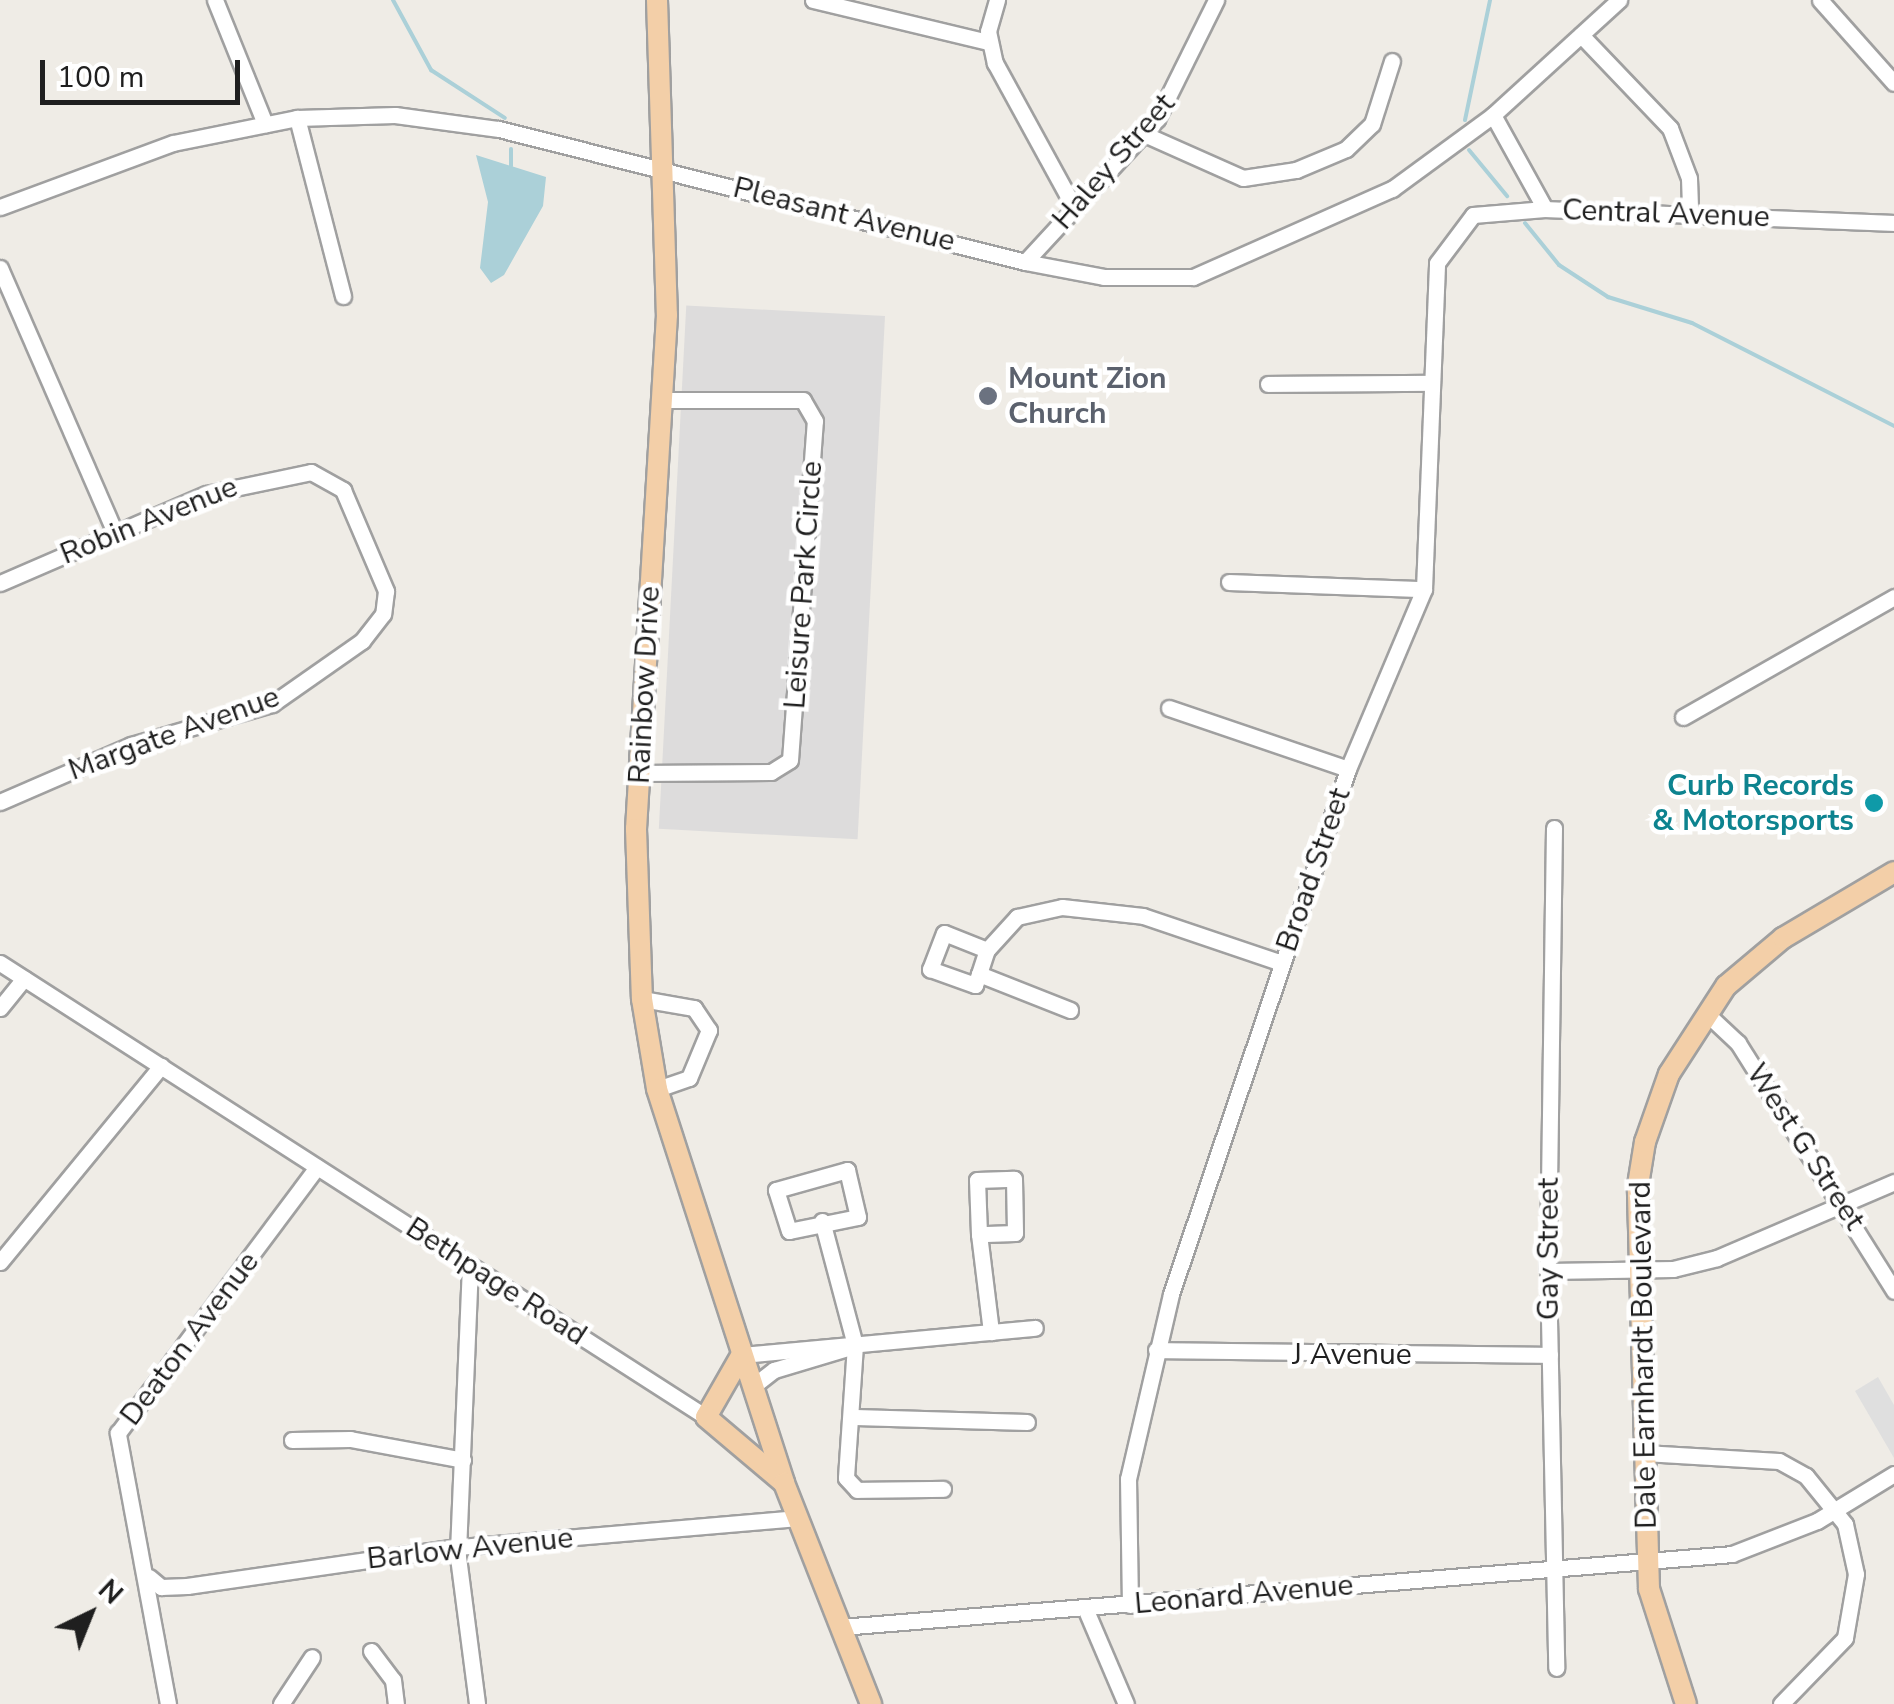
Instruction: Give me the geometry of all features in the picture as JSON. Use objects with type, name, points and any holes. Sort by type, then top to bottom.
[{"type":"main road","name":"Rainbow Drive","points":[[657,0],[668,172],[662,400],[639,773],[642,999],[657,1090],[784,1482]]},
{"type":"main road","name":"Dale Earnhardt Boulevard","points":[[1686,1704],[1659,1637],[1648,1561],[1641,1270],[1645,1142],[1669,1074],[1706,1013],[1782,938],[1894,872]]},
{"type":"main road","points":[[712,1421],[742,1355]]},
{"type":"main road","points":[[712,1421],[752,1387]]},
{"type":"main road","name":"Bethpage Road","points":[[712,1421],[784,1482],[872,1704]]},
{"type":"street","points":[[215,0],[265,124]]},
{"type":"street","points":[[813,0],[988,42]]},
{"type":"street","points":[[997,0],[988,42],[1074,209]]},
{"type":"street","name":"Haley Street","points":[[1025,262],[1144,134],[1178,89],[1216,0]]},
{"type":"street","name":"Pleasant Avenue","points":[[0,207],[116,158],[298,118],[476,125],[1025,262],[1104,278],[1193,276],[1392,189],[1493,114],[1619,0]]},
{"type":"street","points":[[1820,0],[1894,83]]},
{"type":"street","points":[[1581,35],[1670,128],[1689,178],[1690,214]]},
{"type":"street","points":[[1144,134],[1243,178],[1296,170],[1346,150],[1372,124],[1392,62]]},
{"type":"street","name":"Central Avenue","points":[[1493,114],[1545,209],[1894,223]]},
{"type":"street","points":[[298,118],[343,296]]},
{"type":"street","name":"Broad Street","points":[[1130,1605],[1128,1479],[1156,1350],[1348,770],[1424,589],[1435,274],[1450,237],[1473,215],[1545,209]]},
{"type":"street","points":[[0,268],[116,532]]},
{"type":"street","points":[[1268,384],[1431,382]]},
{"type":"street","name":"Leisure Park Circle","points":[[639,773],[772,772],[790,760],[815,421],[803,400],[662,400]]},
{"type":"street","name":"Robin Avenue","points":[[0,583],[247,480],[323,475],[343,490],[378,562],[384,614]]},
{"type":"street","points":[[1229,582],[1424,589]]},
{"type":"street","points":[[1683,717],[1892,602]]},
{"type":"street","name":"Margate Avenue","points":[[0,802],[131,746],[272,704],[362,641],[384,614]]},
{"type":"street","points":[[1169,708],[1348,770]]},
{"type":"street","name":"Gay Street","points":[[1554,828],[1548,1272],[1560,1526],[1551,1569],[1556,1668]]},
{"type":"street","points":[[987,950],[944,933],[930,969],[975,985],[987,950],[1017,917],[1062,907],[1143,916],[1282,964]]},
{"type":"street","name":"Bethpage Road","points":[[0,963],[712,1421]]},
{"type":"street","points":[[979,974],[1070,1010]]},
{"type":"street","points":[[0,1008],[24,978]]},
{"type":"street","points":[[642,999],[694,1008],[709,1030],[689,1078],[657,1090]]},
{"type":"street","name":"West G Street","points":[[1706,1013],[1738,1043],[1845,1207],[1894,1291]]},
{"type":"street","points":[[0,1262],[160,1066]]},
{"type":"street","name":"Deaton Avenue","points":[[168,1704],[149,1576],[118,1433],[316,1167]]},
{"type":"street","points":[[848,1170],[858,1217],[822,1221],[790,1231],[776,1190],[848,1170]]},
{"type":"street","points":[[1548,1272],[1641,1270],[1718,1258],[1845,1207],[1894,1182]]},
{"type":"street","points":[[822,1221],[855,1345],[855,1417],[844,1444],[850,1486],[943,1489]]},
{"type":"street","points":[[978,1234],[991,1332]]},
{"type":"street","points":[[470,1265],[460,1547],[478,1704]]},
{"type":"street","points":[[742,1355],[1035,1328]]},
{"type":"street","points":[[752,1387],[774,1370],[855,1345]]},
{"type":"street","name":"J Avenue","points":[[1156,1350],[1550,1355]]},
{"type":"street","points":[[855,1417],[1027,1422]]},
{"type":"street","points":[[292,1440],[350,1439],[464,1460]]},
{"type":"street","points":[[1644,1453],[1779,1462],[1806,1476],[1836,1510],[1856,1574],[1845,1638],[1781,1704]]},
{"type":"street","name":"Leonard Avenue","points":[[841,1627],[1732,1554],[1836,1510],[1894,1474]]},
{"type":"street","name":"Barlow Avenue","points":[[149,1576],[161,1587],[187,1586],[460,1547],[797,1518]]},
{"type":"street","points":[[1085,1608],[1126,1704]]},
{"type":"street","points":[[371,1651],[396,1704]]},
{"type":"street","points":[[280,1704],[312,1656]]},
{"type":"shaded area","points":[[686,306],[885,316],[858,839],[659,829]]},
{"type":"shaded area","points":[[1878,1377],[1894,1405],[1894,1458],[1855,1391]]},
{"type":"water","points":[[476,155],[546,177],[543,206],[504,275],[491,283],[480,268],[488,202]]},
{"type":"waterway","points":[[393,0],[431,70],[505,118]]},
{"type":"waterway","points":[[1465,120],[1490,0]]},
{"type":"waterway","points":[[511,149],[511,166]]},
{"type":"waterway","points":[[1469,150],[1507,196]]},
{"type":"waterway","points":[[1525,223],[1559,265],[1608,297],[1692,323],[1894,426]]},
{"type":"place","name":"Mount Zion Church","points":[[988,396]]},
{"type":"place","name":"Curb Records & Motorsports","points":[[1874,803]]}]
